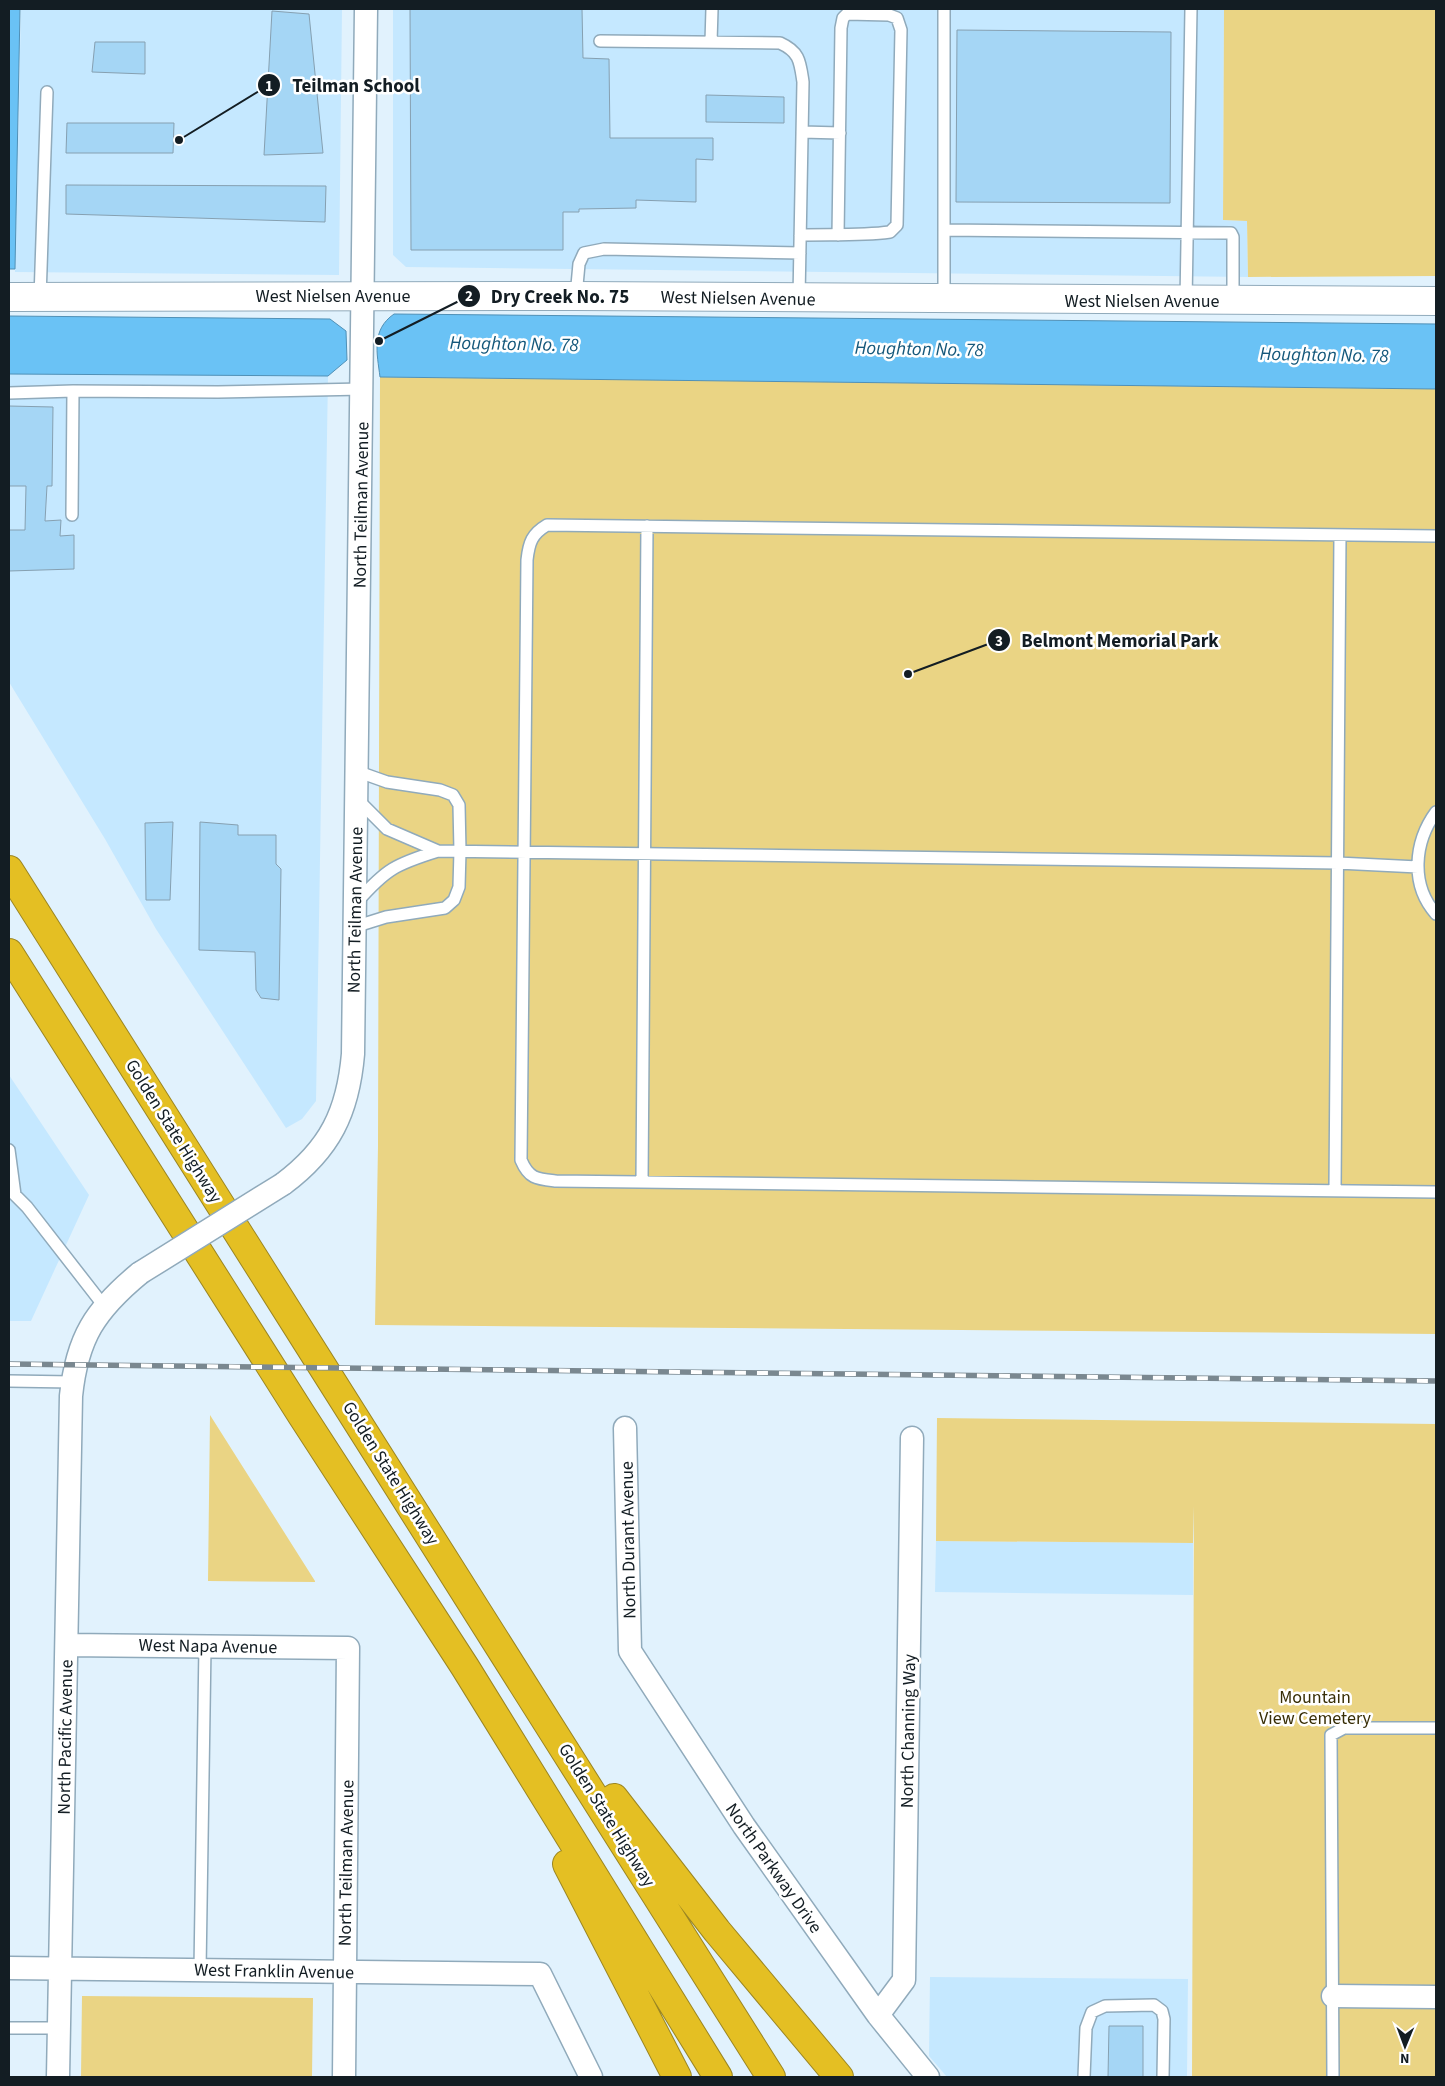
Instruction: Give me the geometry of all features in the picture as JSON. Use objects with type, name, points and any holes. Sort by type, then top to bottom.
[{"type":"highway","points":[[9,847],[35,911]]},
{"type":"highway","name":"Golden State Highway","points":[[9,870],[771,2077]]},
{"type":"highway","points":[[9,953],[465,1667],[718,2077]]},
{"type":"highway","points":[[9,962],[84,1073]]},
{"type":"highway","points":[[465,1667],[677,2077]]},
{"type":"highway","points":[[530,1693],[717,1931],[839,2077]]},
{"type":"street","name":"North Teilman Avenue","points":[[71,1389],[78,1352],[104,1306],[140,1274],[283,1184],[315,1157],[331,1134],[346,1102],[351,1080],[353,1054],[363,389],[366,9]]},
{"type":"street","name":"West Nielsen Avenue","points":[[9,297],[576,296],[1436,301]]},
{"type":"street","name":"North Pacific Avenue","points":[[58,2077],[71,1389]]},
{"type":"street","name":"North Durant Avenue","points":[[625,1428],[630,1652]]},
{"type":"street","name":"North Channing Way","points":[[878,2015],[904,1980],[912,1438]]},
{"type":"street","name":"West Napa Avenue","points":[[67,1645],[348,1648]]},
{"type":"street","name":"North Teilman Avenue","points":[[344,2077],[348,1648]]},
{"type":"street","name":"North Parkway Drive","points":[[630,1652],[744,1826],[878,2015],[928,2077]]},
{"type":"street","name":"West Franklin Avenue","points":[[9,1968],[540,1974],[591,2077]]},
{"type":"street","points":[[1334,1996],[1436,1997]]},
{"type":"lane","points":[[711,42],[712,9]]},
{"type":"lane","points":[[944,9],[944,299]]},
{"type":"lane","points":[[1186,301],[1191,9]]},
{"type":"lane","points":[[800,235],[838,235],[890,232],[897,225],[901,30],[897,18],[890,15],[847,14],[843,18],[841,28],[838,235]]},
{"type":"lane","points":[[600,41],[780,43],[791,48],[800,60],[802,82],[799,298]]},
{"type":"lane","points":[[40,298],[47,92]]},
{"type":"lane","points":[[802,132],[840,133]]},
{"type":"lane","points":[[944,230],[1231,233],[1233,236],[1233,301]]},
{"type":"lane","points":[[576,296],[579,264],[584,253],[590,251],[604,249],[800,253]]},
{"type":"lane","points":[[9,393],[363,389]]},
{"type":"lane","points":[[72,515],[73,391]]},
{"type":"lane","points":[[1436,536],[547,525],[535,532],[529,544],[527,560],[521,1160],[526,1172],[538,1180],[1436,1192]]},
{"type":"lane","points":[[642,1182],[647,526]]},
{"type":"lane","points":[[1335,1190],[1340,536]]},
{"type":"lane","points":[[354,927],[386,917],[445,908],[454,900],[458,888],[460,851],[459,805],[453,795],[440,790],[388,782],[356,771]]},
{"type":"lane","points":[[356,798],[387,829],[438,851]]},
{"type":"lane","points":[[1436,812],[1428,824],[1420,845],[1418,867],[1422,889],[1436,914]]},
{"type":"lane","points":[[355,905],[378,878],[396,866],[438,851],[1338,863],[1418,867]]},
{"type":"lane","points":[[9,1150],[12,1192],[27,1207],[104,1306]]},
{"type":"lane","points":[[9,1381],[71,1389]]},
{"type":"lane","points":[[200,1970],[205,1646]]},
{"type":"lane","points":[[1333,2077],[1331,1735],[1344,1728],[1436,1728]]},
{"type":"lane","points":[[1084,2077],[1086,2028],[1092,2012],[1105,2006],[1154,2005],[1162,2011],[1164,2019],[1163,2077]]},
{"type":"lane","points":[[9,2028],[59,2028]]},
{"type":"shaded area","points":[[21,9],[342,9],[339,275],[15,272]]},
{"type":"shaded area","points":[[393,9],[1224,9],[1223,220],[1247,221],[1248,277],[406,267],[393,255]]},
{"type":"shaded area","points":[[9,374],[328,376],[316,1101],[302,1119],[286,1128],[156,929],[105,839],[9,682]]},
{"type":"shaded area","points":[[9,1075],[89,1195],[31,1321],[9,1321]]},
{"type":"shaded area","points":[[936,1541],[1193,1543],[1193,1595],[935,1592]]},
{"type":"shaded area","points":[[930,1977],[1188,1979],[1187,2077],[947,2077],[929,2056]]},
{"type":"green space","points":[[1224,9],[1436,9],[1436,276],[1248,277],[1247,221],[1223,220]]},
{"type":"green space","points":[[380,377],[1436,389],[1436,1334],[375,1325],[378,1146]]},
{"type":"green space","points":[[210,1415],[315,1581],[315,1582],[208,1581]]},
{"type":"green space","name":"Mountain View Cemetery","points":[[937,1418],[1436,1424],[1436,2077],[1192,2077],[1194,1506],[1193,1543],[936,1541]]},
{"type":"green space","points":[[82,1996],[313,1998],[312,2077],[81,2077]]},
{"type":"water","points":[[9,9],[20,9],[15,269],[9,269]]},
{"type":"water","name":"Houghton No. 78","points":[[394,314],[1436,324],[1436,389],[380,377],[377,342],[382,327]]},
{"type":"water","points":[[9,316],[330,319],[346,331],[347,360],[328,376],[9,374]]},
{"type":"building","points":[[410,9],[582,9],[583,58],[609,59],[610,138],[713,138],[713,160],[696,159],[696,202],[636,200],[636,208],[579,209],[579,212],[563,212],[563,250],[411,250]]},
{"type":"building","points":[[272,11],[309,14],[323,153],[264,155]]},
{"type":"building","points":[[957,30],[1171,32],[1170,203],[956,202]]},
{"type":"building","points":[[95,42],[145,42],[145,74],[92,72]]},
{"type":"building","points":[[706,95],[784,97],[784,123],[706,122]]},
{"type":"building","points":[[67,123],[174,123],[173,153],[66,153]]},
{"type":"building","points":[[66,185],[326,186],[325,222],[66,214]]},
{"type":"building","points":[[9,406],[53,407],[52,486],[47,486],[45,521],[61,520],[60,536],[74,535],[74,569],[9,571],[9,530],[25,530],[26,486],[9,486]]},
{"type":"building","points":[[173,822],[170,900],[146,900],[145,823]]},
{"type":"building","points":[[200,822],[238,825],[238,835],[276,835],[276,864],[281,869],[279,1000],[261,998],[256,990],[255,952],[199,950]]},
{"type":"building","points":[[1109,2026],[1143,2026],[1143,2077],[1108,2077]]},
{"type":"railway","points":[[9,1364],[1436,1381]]},
{"type":"place","name":"Teilman School","points":[[179,140]]},
{"type":"place","name":"Dry Creek No. 75","points":[[379,341]]},
{"type":"place","name":"Belmont Memorial Park","points":[[908,674]]}]
